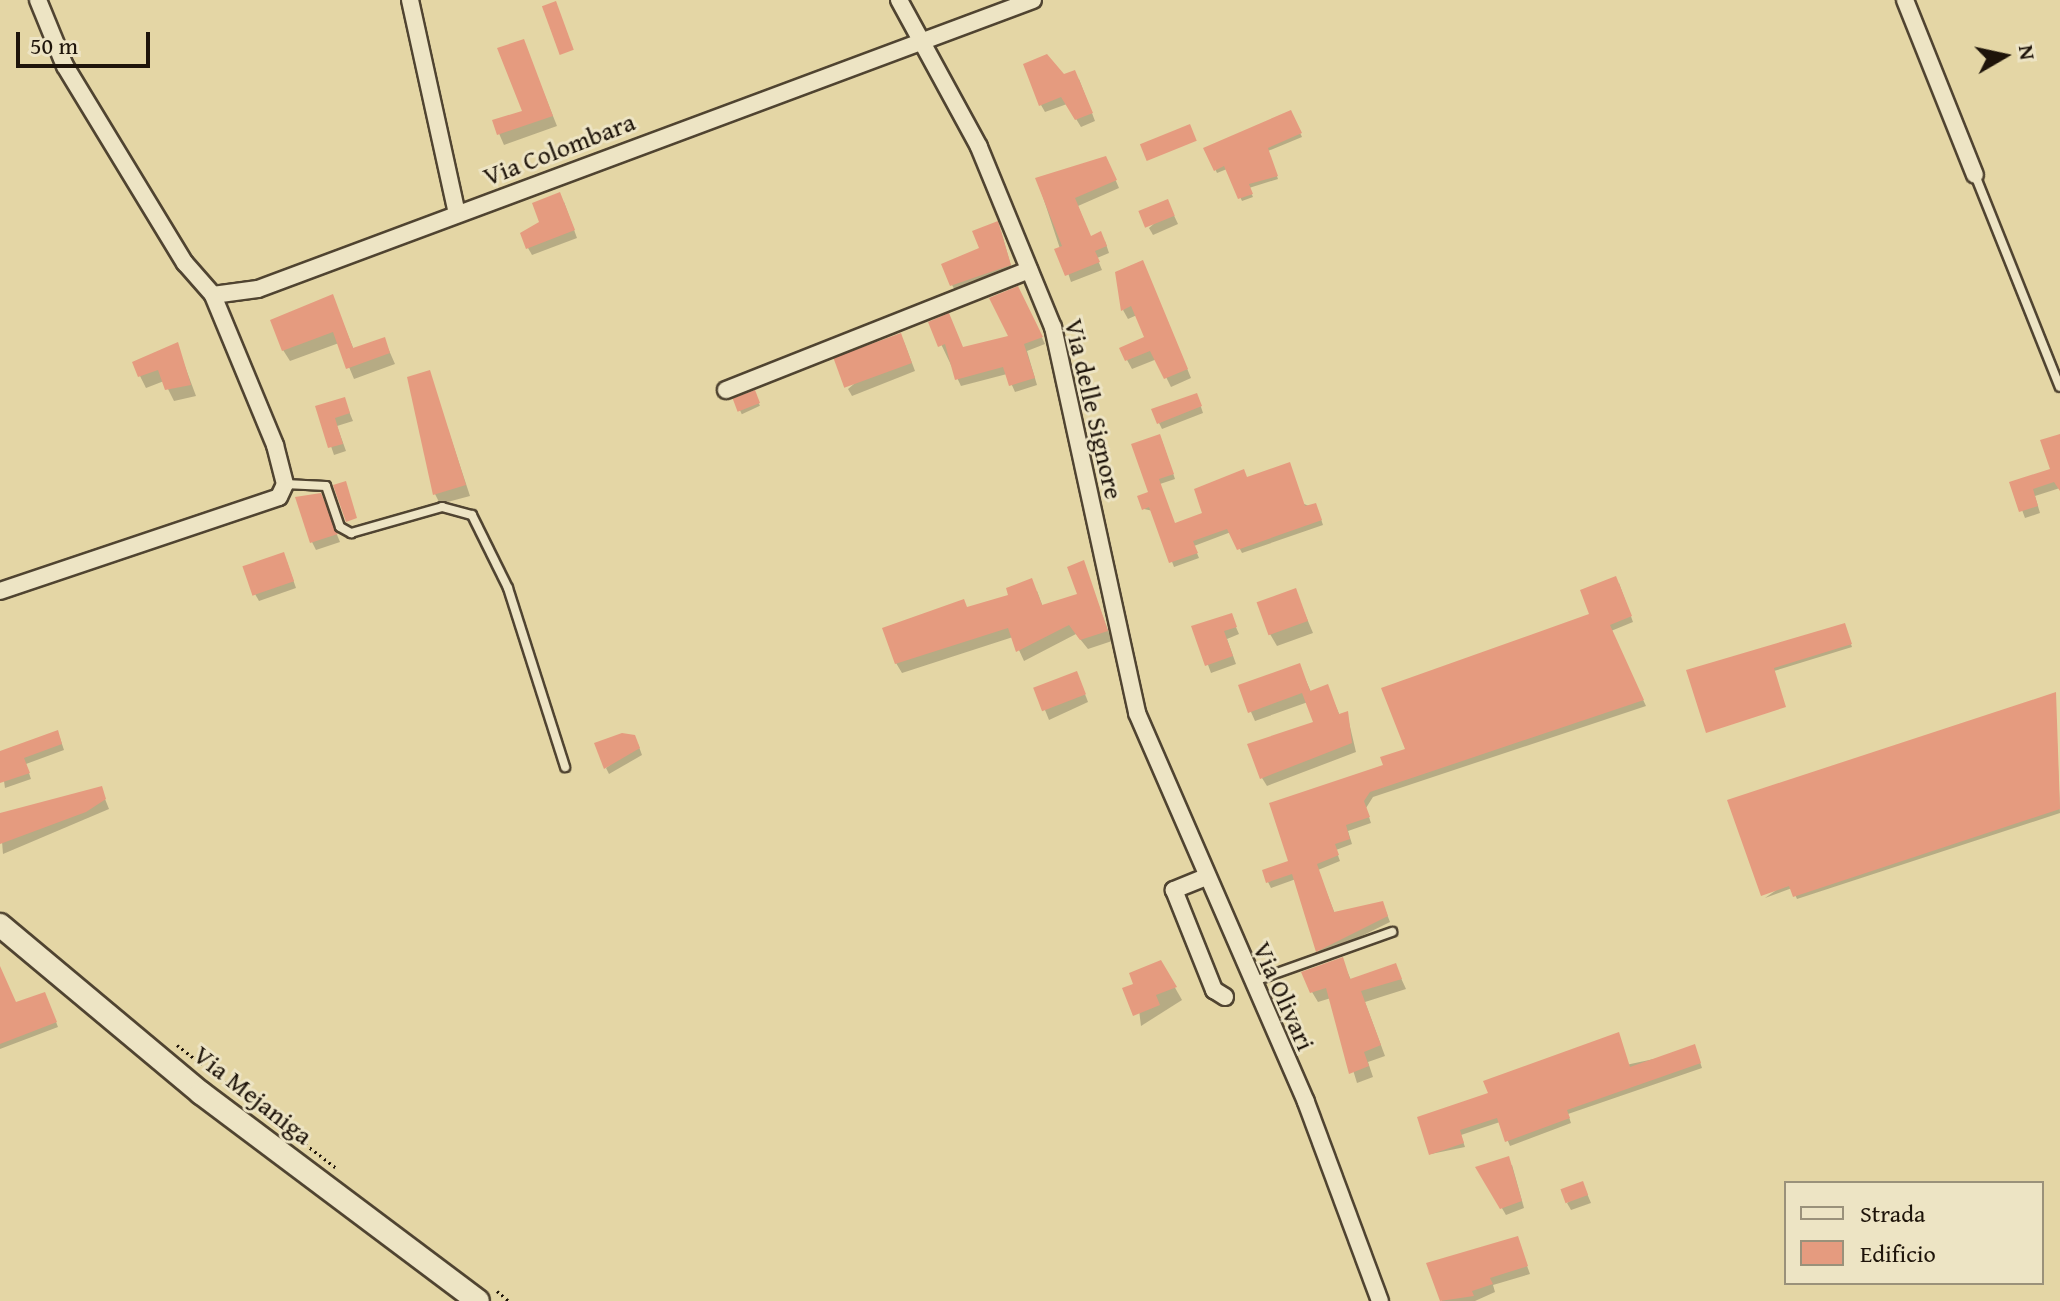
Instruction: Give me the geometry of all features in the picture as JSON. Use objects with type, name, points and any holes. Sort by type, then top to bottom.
[{"type":"main road","name":"Via Mejaniga","points":[[0,925],[201,1093],[482,1292]]},
{"type":"street","points":[[0,591],[243,512],[279,497],[285,484],[213,295],[185,263],[65,66],[38,0]]},
{"type":"street","points":[[410,0],[457,214]]},
{"type":"street","name":"Via delle Signore","points":[[899,0],[979,147],[1053,327],[1137,713]]},
{"type":"street","name":"Via Colombara","points":[[213,295],[258,289],[1033,0]]},
{"type":"street","points":[[1905,0],[1975,175]]},
{"type":"street","points":[[726,390],[1029,270]]},
{"type":"street","name":"Via Olivari","points":[[1137,713],[1251,983],[1306,1102],[1380,1301]]},
{"type":"street","points":[[1206,877],[1174,890],[1214,990],[1225,997]]},
{"type":"lane","points":[[1975,175],[2060,387]]},
{"type":"lane","points":[[285,484],[326,486],[340,527],[351,533],[442,507],[472,515],[508,588],[565,767]]},
{"type":"lane","points":[[1251,983],[1392,932]]},
{"type":"path","points":[[171,1040],[348,1177]]},
{"type":"path","points":[[482,1292],[509,1301]]},
{"type":"building","points":[[556,1],[574,50],[560,55],[542,6]]},
{"type":"building","points":[[524,39],[553,116],[497,135],[492,120],[522,111],[497,48]]},
{"type":"building","points":[[1047,54],[1064,74],[1075,70],[1093,113],[1075,120],[1061,97],[1039,106],[1023,64]]},
{"type":"building","points":[[1291,110],[1302,133],[1268,148],[1278,176],[1249,184],[1253,194],[1238,199],[1224,166],[1214,171],[1203,148]]},
{"type":"building","points":[[1190,124],[1197,141],[1147,161],[1140,144]]},
{"type":"building","points":[[1106,156],[1117,180],[1075,198],[1091,236],[1101,231],[1107,246],[1095,251],[1100,262],[1065,276],[1054,249],[1062,246],[1035,178]]},
{"type":"building","points":[[560,192],[575,230],[526,249],[520,233],[539,222],[532,203]]},
{"type":"building","points":[[1168,199],[1175,216],[1145,228],[1138,211]]},
{"type":"building","points":[[998,221],[1011,265],[950,286],[941,264],[979,248],[972,231]]},
{"type":"building","points":[[1143,260],[1188,369],[1164,379],[1150,351],[1125,361],[1119,348],[1144,337],[1131,306],[1121,311],[1115,272]]},
{"type":"building","points":[[1018,286],[1043,337],[1024,344],[1035,378],[1009,386],[1003,367],[955,380],[945,344],[938,347],[928,322],[949,313],[963,347],[1008,336],[989,298]]},
{"type":"building","points":[[333,294],[353,348],[385,337],[390,353],[346,369],[333,332],[282,351],[270,320]]},
{"type":"building","points":[[901,333],[912,363],[844,388],[833,358]]},
{"type":"building","points":[[178,342],[191,385],[165,390],[158,370],[138,377],[132,362]]},
{"type":"building","points":[[430,370],[466,485],[433,495],[407,377]]},
{"type":"building","points":[[755,390],[760,403],[738,412],[733,399]]},
{"type":"building","points":[[1197,393],[1202,406],[1157,424],[1151,409]]},
{"type":"building","points":[[345,397],[350,413],[335,418],[343,444],[328,448],[315,406]]},
{"type":"building","points":[[1160,434],[1174,474],[1159,479],[1175,523],[1202,513],[1194,489],[1244,469],[1247,477],[1290,462],[1305,506],[1316,503],[1322,520],[1237,550],[1227,529],[1193,541],[1198,553],[1169,563],[1149,507],[1142,510],[1137,496],[1148,492],[1131,444]]},
{"type":"building","points":[[2060,434],[2060,491],[2054,482],[2033,489],[2038,506],[2019,512],[2009,482],[2050,469],[2040,440]]},
{"type":"building","points":[[346,481],[357,518],[346,522],[333,485]]},
{"type":"building","points":[[321,493],[338,534],[310,543],[295,497]]},
{"type":"building","points":[[284,552],[294,581],[252,596],[242,566]]},
{"type":"building","points":[[1084,560],[1108,631],[1080,640],[1069,625],[1016,652],[1008,628],[895,664],[882,628],[964,599],[967,607],[1008,595],[1006,588],[1032,578],[1042,605],[1077,594],[1067,567]]},
{"type":"building","points":[[1616,576],[1632,616],[1610,625],[1644,700],[1370,792],[1364,801],[1370,817],[1346,825],[1350,839],[1335,844],[1339,855],[1317,864],[1334,912],[1383,901],[1388,916],[1316,952],[1292,874],[1266,883],[1262,870],[1288,861],[1269,803],[1383,765],[1380,757],[1405,749],[1381,688],[1589,614],[1580,590]]},
{"type":"building","points":[[1296,588],[1308,621],[1269,635],[1257,602]]},
{"type":"building","points":[[1232,613],[1237,627],[1224,631],[1233,656],[1205,666],[1191,626]]},
{"type":"building","points":[[1845,623],[1852,644],[1774,668],[1786,707],[1706,733],[1686,670]]},
{"type":"building","points":[[1300,663],[1310,691],[1328,684],[1339,714],[1348,711],[1352,743],[1260,779],[1247,744],[1313,722],[1302,693],[1248,713],[1238,685]]},
{"type":"building","points":[[1077,671],[1086,694],[1042,711],[1033,688]]},
{"type":"building","points":[[2056,692],[2060,809],[1793,897],[1789,886],[1761,896],[1727,800]]},
{"type":"building","points":[[58,730],[62,744],[24,758],[30,773],[0,783],[0,751]]},
{"type":"building","points":[[622,733],[635,735],[640,748],[604,769],[594,743]]},
{"type":"building","points":[[102,786],[106,799],[86,812],[0,844],[0,813]]},
{"type":"building","points":[[1343,957],[1350,979],[1396,963],[1402,979],[1361,991],[1381,1045],[1364,1052],[1369,1066],[1349,1074],[1326,988],[1310,993],[1301,972]]},
{"type":"building","points":[[1161,960],[1177,987],[1156,995],[1160,1005],[1133,1016],[1122,988],[1133,984],[1129,973]]},
{"type":"building","points":[[0,966],[16,1002],[45,992],[57,1022],[0,1044]]},
{"type":"building","points":[[1619,1032],[1630,1067],[1695,1044],[1701,1063],[1567,1110],[1570,1118],[1505,1142],[1497,1118],[1460,1130],[1464,1143],[1429,1155],[1417,1117],[1488,1093],[1483,1081]]},
{"type":"building","points":[[1509,1156],[1522,1201],[1500,1209],[1475,1167]]},
{"type":"building","points":[[1583,1181],[1588,1195],[1566,1203],[1560,1189]]},
{"type":"building","points":[[1518,1236],[1528,1266],[1490,1278],[1493,1284],[1472,1291],[1474,1296],[1440,1301],[1426,1263]]}]
